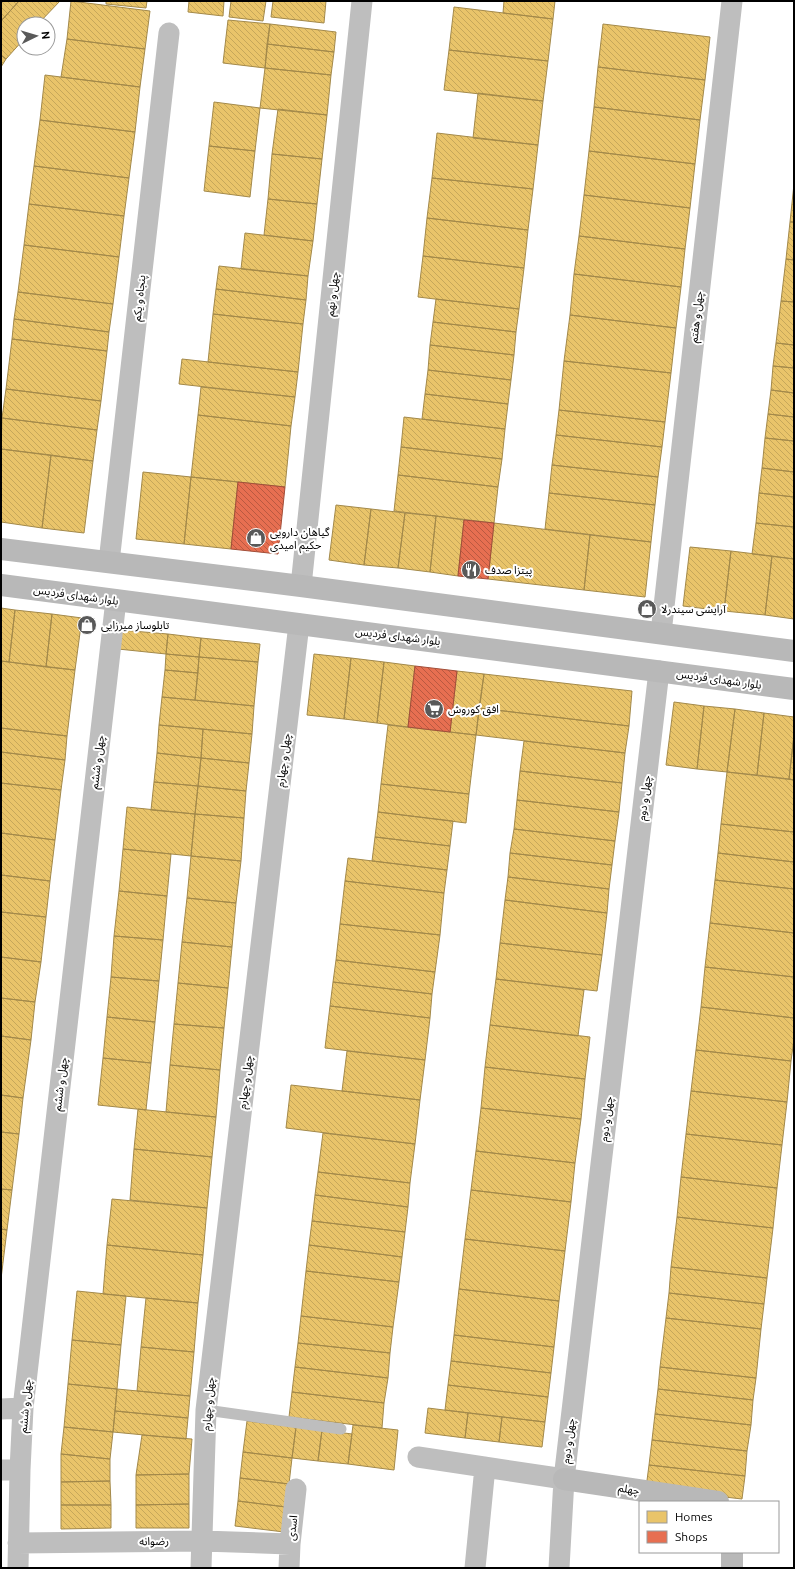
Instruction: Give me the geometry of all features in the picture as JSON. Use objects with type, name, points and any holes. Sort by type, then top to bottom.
[{"type":"main road","points":[[1,549],[302,586],[794,651]]},
{"type":"main road","name":"بلوار شهدای فردیس","points":[[1,585],[794,689]]},
{"type":"main road","name":"چهلم","points":[[564,1479],[711,1501]]},
{"type":"main road","points":[[732,1553],[732,1568]]},
{"type":"street","name":"چهل و نهم","points":[[302,586],[362,1]]},
{"type":"street","name":"چهل و هفتم","points":[[661,633],[732,1]]},
{"type":"street","name":"پنجاه و یکم","points":[[109,562],[169,33]]},
{"type":"street","name":"چهل و ششم","points":[[14,1557],[10,1470],[23,1408],[116,600]]},
{"type":"street","name":"چهل و چهارم","points":[[201,1568],[206,1410],[299,624]]},
{"type":"street","name":"چهل و دوم","points":[[559,1568],[564,1479],[659,671]]},
{"type":"street","points":[[1,1409],[23,1408]]},
{"type":"street","points":[[418,1457],[564,1479]]},
{"type":"street","points":[[474,1568],[485,1467]]},
{"type":"street","name":"اسدی","points":[[289,1568],[296,1489]]},
{"type":"street","name":"رضوانه","points":[[14,1557],[202,1541],[290,1544]]},
{"type":"lane","points":[[206,1410],[341,1429]]},
{"type":"building: Homes","points":[[1,1],[19,1],[3,19],[1,19]]},
{"type":"building: Homes","points":[[19,1],[60,1],[46,16],[16,16],[16,48],[6,59],[1,55],[1,21]]},
{"type":"building: Homes","points":[[71,1],[150,11],[145,49],[67,39]]},
{"type":"building: Homes","points":[[106,1],[147,1],[146,8],[106,4]]},
{"type":"building: Homes","points":[[189,1],[224,1],[223,16],[188,12]]},
{"type":"building: Homes","points":[[231,1],[266,1],[263,21],[229,17]]},
{"type":"building: Homes","points":[[273,1],[326,1],[324,23],[271,17]]},
{"type":"building: Homes","points":[[504,1],[555,1],[553,19],[503,13]]},
{"type":"building: Homes","points":[[454,7],[553,19],[548,61],[449,50]]},
{"type":"building: Homes","points":[[228,20],[270,24],[265,68],[223,63]]},
{"type":"building: Homes","points":[[270,24],[336,32],[334,52],[267,44]]},
{"type":"building: Homes","points":[[603,24],[710,37],[705,80],[598,67]]},
{"type":"building: Homes","points":[[67,39],[145,49],[140,87],[61,77]]},
{"type":"building: Homes","points":[[267,44],[334,52],[331,75],[265,68]]},
{"type":"building: Homes","points":[[449,50],[548,61],[543,101],[444,90]]},
{"type":"building: Homes","points":[[1,55],[6,59],[1,67]]},
{"type":"building: Homes","points":[[598,67],[705,80],[700,120],[594,107]]},
{"type":"building: Homes","points":[[265,68],[331,75],[327,115],[260,108]]},
{"type":"building: Homes","points":[[45,75],[140,87],[135,132],[40,120]]},
{"type":"building: Homes","points":[[478,93],[543,101],[538,145],[473,138]]},
{"type":"building: Homes","points":[[214,102],[260,108],[255,151],[209,146]]},
{"type":"building: Homes","points":[[594,107],[700,120],[695,164],[589,151]]},
{"type":"building: Homes","points":[[278,109],[327,115],[322,159],[272,154]]},
{"type":"building: Homes","points":[[40,120],[135,132],[129,178],[34,166]]},
{"type":"building: Homes","points":[[437,133],[538,145],[533,189],[432,178]]},
{"type":"building: Homes","points":[[209,146],[255,151],[250,197],[204,191]]},
{"type":"building: Homes","points":[[589,151],[695,164],[690,208],[584,195]]},
{"type":"building: Homes","points":[[272,154],[322,159],[317,204],[268,199]]},
{"type":"building: Homes","points":[[34,166],[129,178],[124,216],[29,204]]},
{"type":"building: Homes","points":[[432,178],[533,189],[528,230],[427,218]]},
{"type":"building: Homes","points":[[794,184],[794,222],[790,222]]},
{"type":"building: Homes","points":[[584,195],[690,208],[685,249],[579,236]]},
{"type":"building: Homes","points":[[268,199],[317,204],[313,241],[264,235]]},
{"type":"building: Homes","points":[[29,204],[124,216],[119,257],[24,245]]},
{"type":"building: Homes","points":[[427,218],[528,230],[524,268],[423,256]]},
{"type":"building: Homes","points":[[790,222],[794,222],[794,260],[786,259]]},
{"type":"building: Homes","points":[[245,233],[313,241],[308,276],[241,269]]},
{"type":"building: Homes","points":[[579,236],[685,249],[681,287],[574,274]]},
{"type":"building: Homes","points":[[24,245],[119,257],[113,304],[18,292]]},
{"type":"building: Homes","points":[[423,256],[524,268],[519,309],[418,297]]},
{"type":"building: Homes","points":[[786,259],[794,260],[794,302],[781,301]]},
{"type":"building: Homes","points":[[219,266],[308,276],[306,300],[216,289]]},
{"type":"building: Homes","points":[[574,274],[681,287],[676,328],[570,315]]},
{"type":"building: Homes","points":[[216,289],[306,300],[303,324],[213,314]]},
{"type":"building: Homes","points":[[18,292],[113,304],[109,332],[14,319]]},
{"type":"building: Homes","points":[[436,299],[519,309],[516,332],[433,322]]},
{"type":"building: Homes","points":[[781,301],[794,302],[794,345],[776,343]]},
{"type":"building: Homes","points":[[213,314],[303,324],[298,372],[208,362]]},
{"type":"building: Homes","points":[[570,315],[676,328],[671,373],[564,361]]},
{"type":"building: Homes","points":[[14,319],[109,332],[107,351],[12,339]]},
{"type":"building: Homes","points":[[433,322],[516,332],[514,355],[430,345]]},
{"type":"building: Homes","points":[[12,339],[107,351],[101,401],[6,389]]},
{"type":"building: Homes","points":[[776,343],[794,345],[794,368],[773,366]]},
{"type":"building: Homes","points":[[430,345],[514,355],[511,380],[428,370]]},
{"type":"building: Homes","points":[[182,359],[298,372],[295,397],[179,384]]},
{"type":"building: Homes","points":[[564,361],[671,373],[665,422],[559,410]]},
{"type":"building: Homes","points":[[773,366],[794,368],[794,393],[771,390]]},
{"type":"building: Homes","points":[[428,370],[511,380],[508,404],[425,394]]},
{"type":"building: Homes","points":[[201,387],[295,397],[291,426],[198,415]]},
{"type":"building: Homes","points":[[6,389],[101,401],[97,430],[2,418]]},
{"type":"building: Homes","points":[[771,390],[794,393],[794,417],[768,414]]},
{"type":"building: Homes","points":[[425,394],[508,404],[505,429],[422,419]]},
{"type":"building: Homes","points":[[559,410],[665,422],[662,447],[556,435]]},
{"type":"building: Homes","points":[[768,414],[794,417],[794,441],[765,438]]},
{"type":"building: Homes","points":[[198,415],[291,426],[285,487],[191,477]]},
{"type":"building: Homes","points":[[404,417],[505,429],[502,459],[401,447]]},
{"type":"building: Homes","points":[[2,418],[97,430],[93,461],[1,449]]},
{"type":"building: Homes","points":[[556,435],[662,447],[658,477],[552,465]]},
{"type":"building: Homes","points":[[765,438],[794,441],[794,472],[762,468]]},
{"type":"building: Homes","points":[[401,447],[502,459],[498,487],[398,475]]},
{"type":"building: Homes","points":[[1,449],[51,455],[42,528],[1,522]]},
{"type":"building: Homes","points":[[51,455],[93,461],[84,533],[42,528]]},
{"type":"building: Homes","points":[[552,465],[658,477],[655,505],[549,493]]},
{"type":"building: Homes","points":[[762,468],[794,472],[794,497],[759,493]]},
{"type":"building: Homes","points":[[143,472],[191,477],[184,544],[136,539]]},
{"type":"building: Homes","points":[[398,475],[498,487],[494,523],[394,511]]},
{"type":"building: Homes","points":[[191,477],[238,482],[231,549],[184,544]]},
{"type":"building: Homes","points":[[549,493],[655,505],[651,542],[545,529]]},
{"type":"building: Homes","points":[[759,493],[794,497],[794,527],[756,523]]},
{"type":"building: Homes","points":[[336,505],[371,509],[364,565],[329,560]]},
{"type":"building: Homes","points":[[371,509],[405,513],[398,568],[364,565]]},
{"type":"building: Homes","points":[[405,513],[436,516],[430,572],[398,568]]},
{"type":"building: Homes","points":[[436,516],[464,520],[458,576],[430,572]]},
{"type":"building: Homes","points":[[494,523],[590,535],[584,590],[488,579]]},
{"type":"building: Homes","points":[[756,523],[794,527],[794,559],[752,554]]},
{"type":"building: Homes","points":[[590,535],[651,542],[645,597],[584,590]]},
{"type":"building: Homes","points":[[690,547],[731,551],[724,611],[683,606]]},
{"type":"building: Homes","points":[[731,551],[772,556],[765,615],[724,611]]},
{"type":"building: Homes","points":[[772,556],[794,559],[794,619],[765,615]]},
{"type":"building: Homes","points":[[1,608],[15,610],[9,662],[1,661]]},
{"type":"building: Homes","points":[[15,610],[52,614],[46,667],[9,662]]},
{"type":"building: Homes","points":[[52,614],[82,618],[75,670],[46,667]]},
{"type":"building: Homes","points":[[120,630],[168,634],[166,654],[118,649]]},
{"type":"building: Homes","points":[[168,634],[201,638],[199,657],[166,654]]},
{"type":"building: Homes","points":[[201,638],[260,644],[258,662],[199,657]]},
{"type":"building: Homes","points":[[166,654],[199,657],[198,673],[165,670]]},
{"type":"building: Homes","points":[[314,654],[351,658],[344,719],[307,715]]},
{"type":"building: Homes","points":[[199,657],[258,662],[254,706],[195,700]]},
{"type":"building: Homes","points":[[351,658],[384,662],[377,723],[344,719]]},
{"type":"building: Homes","points":[[1,661],[75,670],[67,736],[1,728]]},
{"type":"building: Homes","points":[[384,662],[415,666],[408,727],[377,723]]},
{"type":"building: Homes","points":[[165,670],[198,673],[195,700],[162,697]]},
{"type":"building: Homes","points":[[457,671],[484,674],[476,735],[450,732]]},
{"type":"building: Homes","points":[[484,674],[632,691],[629,726],[479,708]]},
{"type":"building: Homes","points":[[162,697],[254,706],[252,734],[159,725]]},
{"type":"building: Homes","points":[[674,702],[704,706],[697,769],[666,765]]},
{"type":"building: Homes","points":[[704,706],[735,709],[727,772],[697,769]]},
{"type":"building: Homes","points":[[479,708],[629,726],[625,753],[476,735]]},
{"type":"building: Homes","points":[[735,709],[764,713],[757,775],[727,772]]},
{"type":"building: Homes","points":[[764,713],[794,717],[794,735],[789,779],[757,775]]},
{"type":"building: Homes","points":[[159,725],[203,729],[201,758],[157,753]]},
{"type":"building: Homes","points":[[388,725],[476,735],[469,794],[381,784]]},
{"type":"building: Homes","points":[[1,728],[67,736],[65,760],[1,752]]},
{"type":"building: Homes","points":[[203,729],[252,734],[249,763],[201,758]]},
{"type":"building: Homes","points":[[794,735],[794,780],[789,779]]},
{"type":"building: Homes","points":[[524,741],[625,753],[622,783],[520,771]]},
{"type":"building: Homes","points":[[1,752],[65,760],[61,790],[1,783]]},
{"type":"building: Homes","points":[[157,753],[201,758],[198,786],[154,782]]},
{"type":"building: Homes","points":[[201,758],[249,763],[246,791],[198,786]]},
{"type":"building: Homes","points":[[520,771],[622,783],[619,812],[517,800]]},
{"type":"building: Homes","points":[[727,772],[794,780],[794,832],[721,824]]},
{"type":"building: Homes","points":[[154,782],[198,786],[195,814],[151,810]]},
{"type":"building: Homes","points":[[1,783],[61,790],[55,840],[1,833]]},
{"type":"building: Homes","points":[[381,784],[469,794],[466,823],[378,812]]},
{"type":"building: Homes","points":[[198,786],[246,791],[244,818],[195,814]]},
{"type":"building: Homes","points":[[517,800],[619,812],[615,841],[514,829]]},
{"type":"building: Homes","points":[[127,807],[195,814],[191,856],[123,849]]},
{"type":"building: Homes","points":[[378,812],[453,821],[450,846],[375,837]]},
{"type":"building: Homes","points":[[195,814],[244,818],[241,861],[191,856]]},
{"type":"building: Homes","points":[[721,824],[794,832],[794,862],[718,853]]},
{"type":"building: Homes","points":[[514,829],[615,841],[612,865],[510,853]]},
{"type":"building: Homes","points":[[1,833],[55,840],[50,881],[1,875]]},
{"type":"building: Homes","points":[[375,837],[450,846],[447,870],[372,861]]},
{"type":"building: Homes","points":[[123,849],[171,854],[167,896],[119,891]]},
{"type":"building: Homes","points":[[510,853],[612,865],[609,889],[508,877]]},
{"type":"building: Homes","points":[[718,853],[794,862],[794,889],[715,880]]},
{"type":"building: Homes","points":[[191,856],[241,861],[236,903],[187,898]]},
{"type":"building: Homes","points":[[348,858],[447,870],[444,893],[345,881]]},
{"type":"building: Homes","points":[[1,875],[50,881],[46,917],[1,912]]},
{"type":"building: Homes","points":[[508,877],[609,889],[607,913],[505,900]]},
{"type":"building: Homes","points":[[715,880],[794,889],[794,933],[710,923]]},
{"type":"building: Homes","points":[[345,881],[444,893],[440,935],[340,924]]},
{"type":"building: Homes","points":[[119,891],[167,896],[163,940],[114,936]]},
{"type":"building: Homes","points":[[187,898],[236,903],[232,947],[182,942]]},
{"type":"building: Homes","points":[[505,900],[607,913],[602,955],[500,943]]},
{"type":"building: Homes","points":[[1,912],[46,917],[41,962],[1,957]]},
{"type":"building: Homes","points":[[710,923],[794,933],[794,977],[705,967]]},
{"type":"building: Homes","points":[[340,924],[440,935],[435,972],[336,960]]},
{"type":"building: Homes","points":[[114,936],[163,940],[159,981],[111,977]]},
{"type":"building: Homes","points":[[182,942],[232,947],[228,988],[178,983]]},
{"type":"building: Homes","points":[[500,943],[602,955],[597,991],[496,979]]},
{"type":"building: Homes","points":[[1,957],[41,962],[35,1002],[1,998]]},
{"type":"building: Homes","points":[[336,960],[435,972],[432,994],[333,982]]},
{"type":"building: Homes","points":[[705,967],[794,977],[794,1018],[701,1007]]},
{"type":"building: Homes","points":[[111,977],[159,981],[155,1022],[107,1017]]},
{"type":"building: Homes","points":[[496,979],[584,990],[578,1036],[490,1025]]},
{"type":"building: Homes","points":[[333,982],[432,994],[430,1018],[330,1006]]},
{"type":"building: Homes","points":[[178,983],[228,988],[224,1028],[174,1024]]},
{"type":"building: Homes","points":[[1,998],[35,1002],[31,1040],[1,1036]]},
{"type":"building: Homes","points":[[330,1006],[430,1018],[425,1060],[325,1048]]},
{"type":"building: Homes","points":[[701,1007],[794,1018],[794,1039],[791,1061],[696,1050]]},
{"type":"building: Homes","points":[[107,1017],[155,1022],[151,1063],[103,1058]]},
{"type":"building: Homes","points":[[174,1024],[224,1028],[220,1070],[170,1065]]},
{"type":"building: Homes","points":[[490,1025],[590,1037],[585,1079],[485,1067]]},
{"type":"building: Homes","points":[[1,1036],[31,1040],[23,1098],[1,1095]]},
{"type":"building: Homes","points":[[696,1050],[791,1061],[787,1102],[691,1091]]},
{"type":"building: Homes","points":[[347,1051],[425,1060],[420,1100],[342,1091]]},
{"type":"building: Homes","points":[[103,1058],[151,1063],[146,1110],[98,1105]]},
{"type":"building: Homes","points":[[170,1065],[220,1070],[216,1117],[166,1112]]},
{"type":"building: Homes","points":[[485,1067],[585,1079],[581,1119],[481,1108]]},
{"type":"building: Homes","points":[[291,1085],[420,1100],[415,1144],[286,1128]]},
{"type":"building: Homes","points":[[691,1091],[787,1102],[782,1145],[686,1134]]},
{"type":"building: Homes","points":[[1,1095],[23,1098],[19,1134],[1,1132]]},
{"type":"building: Homes","points":[[481,1108],[581,1119],[575,1163],[476,1151]]},
{"type":"building: Homes","points":[[138,1109],[216,1117],[212,1157],[134,1149]]},
{"type":"building: Homes","points":[[1,1132],[19,1134],[12,1190],[1,1189]]},
{"type":"building: Homes","points":[[323,1133],[415,1144],[410,1183],[318,1172]]},
{"type":"building: Homes","points":[[686,1134],[782,1145],[777,1188],[681,1177]]},
{"type":"building: Homes","points":[[134,1149],[212,1157],[207,1208],[130,1200]]},
{"type":"building: Homes","points":[[476,1151],[575,1163],[571,1202],[471,1190]]},
{"type":"building: Homes","points":[[318,1172],[410,1183],[408,1207],[315,1195]]},
{"type":"building: Homes","points":[[681,1177],[777,1188],[773,1228],[677,1217]]},
{"type":"building: Homes","points":[[1,1189],[12,1190],[7,1230],[1,1229]]},
{"type":"building: Homes","points":[[471,1190],[571,1202],[565,1251],[465,1239]]},
{"type":"building: Homes","points":[[315,1195],[408,1207],[405,1232],[312,1221]]},
{"type":"building: Homes","points":[[112,1199],[207,1208],[203,1255],[107,1245]]},
{"type":"building: Homes","points":[[677,1217],[773,1228],[767,1278],[671,1267]]},
{"type":"building: Homes","points":[[312,1221],[405,1232],[402,1257],[309,1245]]},
{"type":"building: Homes","points":[[1,1229],[7,1230],[1,1279]]},
{"type":"building: Homes","points":[[465,1239],[565,1251],[559,1301],[459,1289]]},
{"type":"building: Homes","points":[[107,1245],[203,1255],[198,1303],[103,1294]]},
{"type":"building: Homes","points":[[309,1245],[402,1257],[399,1282],[306,1271]]},
{"type":"building: Homes","points":[[671,1267],[767,1278],[764,1304],[669,1293]]},
{"type":"building: Homes","points":[[306,1271],[399,1282],[393,1327],[301,1316]]},
{"type":"building: Homes","points":[[459,1289],[559,1301],[554,1347],[454,1335]]},
{"type":"building: Homes","points":[[77,1291],[126,1296],[121,1345],[72,1340]]},
{"type":"building: Homes","points":[[669,1293],[764,1304],[761,1329],[666,1318]]},
{"type":"building: Homes","points":[[146,1298],[198,1303],[194,1352],[141,1347]]},
{"type":"building: Homes","points":[[301,1316],[393,1327],[390,1353],[298,1343]]},
{"type":"building: Homes","points":[[666,1318],[761,1329],[756,1378],[660,1367]]},
{"type":"building: Homes","points":[[454,1335],[554,1347],[551,1373],[451,1361]]},
{"type":"building: Homes","points":[[72,1340],[121,1345],[117,1389],[68,1384]]},
{"type":"building: Homes","points":[[298,1343],[390,1353],[388,1378],[295,1367]]},
{"type":"building: Homes","points":[[141,1347],[194,1352],[190,1396],[137,1391]]},
{"type":"building: Homes","points":[[451,1361],[551,1373],[548,1397],[448,1385]]},
{"type":"building: Homes","points":[[295,1367],[388,1378],[384,1403],[292,1392]]},
{"type":"building: Homes","points":[[660,1367],[756,1378],[753,1400],[658,1389]]},
{"type":"building: Homes","points":[[68,1384],[117,1389],[113,1432],[64,1427]]},
{"type":"building: Homes","points":[[448,1385],[548,1397],[545,1422],[445,1410]]},
{"type":"building: Homes","points":[[117,1389],[190,1396],[188,1418],[115,1411]]},
{"type":"building: Homes","points":[[658,1389],[753,1400],[751,1425],[655,1414]]},
{"type":"building: Homes","points":[[292,1392],[384,1403],[382,1428],[289,1417]]},
{"type":"building: Homes","points":[[428,1408],[468,1413],[465,1438],[425,1433]]},
{"type":"building: Homes","points":[[115,1411],[188,1418],[186,1439],[113,1432]]},
{"type":"building: Homes","points":[[468,1413],[502,1417],[499,1442],[465,1438]]},
{"type":"building: Homes","points":[[655,1414],[751,1425],[747,1451],[652,1440]]},
{"type":"building: Homes","points":[[502,1417],[545,1422],[542,1447],[499,1442]]},
{"type":"building: Homes","points":[[247,1421],[296,1427],[292,1458],[243,1452]]},
{"type":"building: Homes","points":[[353,1425],[398,1430],[394,1470],[348,1464]]},
{"type":"building: Homes","points":[[64,1427],[113,1432],[110,1459],[61,1454]]},
{"type":"building: Homes","points":[[296,1427],[322,1430],[318,1461],[292,1458]]},
{"type":"building: Homes","points":[[322,1430],[352,1434],[348,1464],[318,1461]]},
{"type":"building: Homes","points":[[142,1435],[192,1439],[189,1474],[136,1475]]},
{"type":"building: Homes","points":[[652,1440],[747,1451],[745,1476],[649,1465]]},
{"type":"building: Homes","points":[[243,1452],[292,1458],[289,1484],[240,1478]]},
{"type":"building: Homes","points":[[61,1454],[110,1459],[110,1481],[61,1482]]},
{"type":"building: Homes","points":[[649,1465],[745,1476],[742,1499],[646,1488]]},
{"type":"building: Homes","points":[[189,1474],[189,1504],[136,1505],[136,1475]]},
{"type":"building: Homes","points":[[240,1478],[289,1484],[286,1507],[238,1501]]},
{"type":"building: Homes","points":[[110,1481],[111,1505],[61,1505],[61,1482]]},
{"type":"building: Homes","points":[[238,1501],[286,1507],[284,1532],[235,1526]]},
{"type":"building: Homes","points":[[189,1504],[189,1528],[136,1528],[136,1505]]},
{"type":"building: Homes","points":[[61,1505],[111,1505],[111,1528],[61,1529]]},
{"type":"building: Shops","points":[[238,482],[285,487],[278,554],[231,549]]},
{"type":"building: Shops","points":[[464,520],[494,523],[488,579],[458,576]]},
{"type":"building: Shops","points":[[415,666],[457,671],[450,732],[408,727]]},
{"type":"place","name":"گیاهان دارویی حکیم امیدی","points":[[256,538]]},
{"type":"place","name":"پیتزا صدف","points":[[471,570]]},
{"type":"place","name":"آرایشی سیندرلا","points":[[647,609]]},
{"type":"place","name":"تابلوساز میرزایی","points":[[87,625]]},
{"type":"place","name":"افق کوروش","points":[[434,709]]}]
